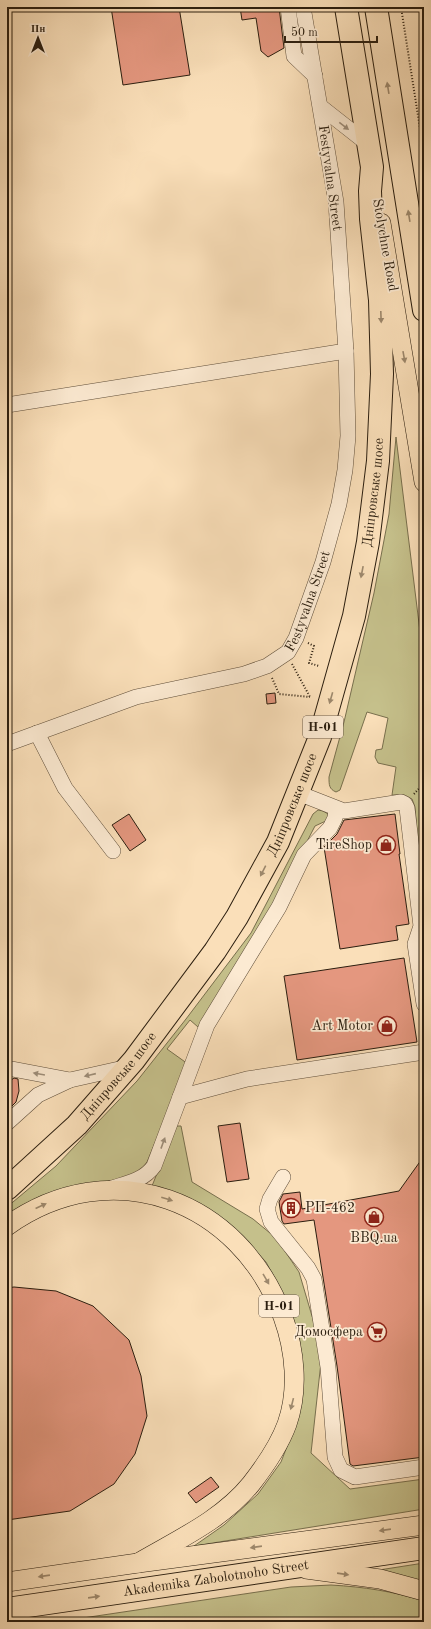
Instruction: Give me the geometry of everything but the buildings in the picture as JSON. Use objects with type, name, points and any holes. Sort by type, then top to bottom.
[{"type":"highway","name":"Stolychne Road","points":[[346,7],[372,167]]},
{"type":"highway","name":"Stolychne Road","points":[[376,7],[424,310]]},
{"type":"highway","name":"Дніпровське шосе","points":[[7,1189],[77,1125],[128,1067],[215,951],[237,916],[278,842],[320,738],[354,616],[368,542],[378,461],[382,374],[380,300],[370,219],[372,167]]},
{"type":"highway","name":"Akademika Zabolotnoho Street","points":[[7,1609],[424,1548]]},
{"type":"main road","name":"Stolychne Road","points":[[372,167],[424,482]]},
{"type":"main road","name":"Н-01","points":[[7,1226],[29,1212],[52,1201],[78,1193],[104,1190],[128,1190],[147,1193],[175,1201],[211,1221],[228,1235],[258,1267],[276,1298],[289,1334],[294,1359],[293,1396],[287,1424],[271,1456],[250,1485],[213,1520],[138,1563]]},
{"type":"main road","name":"Akademika Zabolotnoho Street","points":[[7,1582],[424,1525]]},
{"type":"main road","points":[[290,1567],[380,1579],[424,1591]]},
{"type":"main road","points":[[7,1612],[55,1603]]},
{"type":"street","points":[[288,7],[294,56],[315,76]]},
{"type":"street","name":"Festyvalna Street","points":[[7,744],[136,697],[244,674],[267,666],[288,652],[296,638],[323,562],[339,504],[345,470],[348,436],[346,351],[336,202],[303,7]]},
{"type":"street","points":[[321,108],[368,144]]},
{"type":"street","points":[[7,405],[346,351]]},
{"type":"street","points":[[37,733],[65,788],[113,851]]},
{"type":"street","points":[[298,793],[344,811],[402,802],[405,804],[407,808],[421,926],[415,944],[424,1004]]},
{"type":"street","points":[[104,1190],[136,1181],[151,1171],[207,1025],[279,907],[304,855],[330,828],[335,818],[336,809]]},
{"type":"street","points":[[180,1097],[247,1079],[424,1052]]},
{"type":"street","points":[[7,1123],[38,1095],[70,1080],[128,1067]]},
{"type":"street","points":[[7,1068],[70,1080]]},
{"type":"street","points":[[283,1178],[270,1199],[267,1210],[271,1222],[308,1268],[314,1279],[328,1367],[335,1457],[340,1470],[355,1477],[424,1467]]},
{"type":"path","points":[[400,7],[424,154]]},
{"type":"path","points":[[314,646],[309,663],[319,666]]},
{"type":"path","points":[[274,682],[279,694],[310,697],[295,672],[288,652]]},
{"type":"shaded area","points":[[396,437],[424,664],[424,869],[419,858],[415,807],[412,799],[404,795],[392,795],[396,767],[378,763],[375,757],[376,750],[382,749],[388,718],[367,712],[340,790],[336,792],[334,791],[329,782],[374,593],[389,514]]},
{"type":"shaded area","points":[[318,810],[328,814],[328,820],[315,826],[260,932],[198,1027],[190,1020],[167,1049],[188,1064],[147,1162],[143,1168],[133,1175],[98,1184],[7,1216],[7,1207],[56,1166],[137,1081],[186,1019],[251,933],[313,814]]},
{"type":"shaded area","points":[[176,1126],[181,1126],[192,1182],[253,1219],[276,1238],[299,1272],[317,1333],[321,1362],[311,1453],[350,1489],[424,1479],[424,1509],[194,1546],[224,1525],[258,1494],[281,1462],[295,1426],[302,1361],[299,1335],[284,1295],[266,1262],[234,1228],[206,1208],[152,1186]]},
{"type":"shaded area","points":[[424,1563],[424,1582],[379,1570]]},
{"type":"shaded area","points":[[331,1585],[378,1590],[424,1601],[424,1622],[56,1622],[291,1587]]},
{"type":"place","name":"TireShop","points":[[386,845]]},
{"type":"place","name":"Art Motor","points":[[387,1026]]},
{"type":"place","name":"РП-462","points":[[291,1208]]},
{"type":"place","name":"BBQ.ua","points":[[374,1217]]},
{"type":"place","name":"Домосфера","points":[[377,1332]]}]
